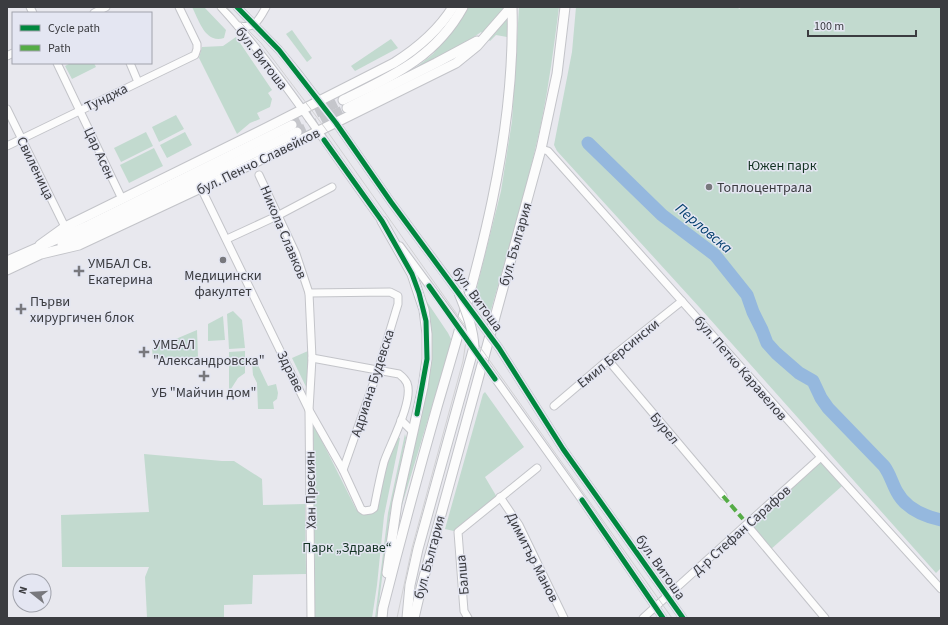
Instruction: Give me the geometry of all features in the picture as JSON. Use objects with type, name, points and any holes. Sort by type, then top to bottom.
[{"type":"main road","name":"бул. Пенчо Славейков","points":[[7,270],[41,249],[65,227],[381,70],[408,54],[434,32],[453,7]]},
{"type":"main road","name":"бул. Пенчо Славейков","points":[[463,7],[457,18],[440,40],[425,53],[404,69],[345,104],[436,63],[485,36]]},
{"type":"main road","name":"бул. Пенчо Славейков","points":[[41,249],[79,245],[318,132],[456,63],[477,46],[512,7]]},
{"type":"main road","points":[[383,608],[417,476],[476,273],[491,207],[508,111],[512,7]]},
{"type":"main road","name":"бул. България","points":[[414,618],[428,560],[541,149],[557,74],[565,7]]},
{"type":"main road","name":"бул. Пенчо Славейков","points":[[7,260],[92,232],[294,129]]},
{"type":"main road","points":[[382,222],[412,274],[419,293],[426,320],[427,359],[397,503],[382,618]]},
{"type":"main road","points":[[407,618],[410,586],[418,549],[438,472],[474,347],[470,321],[459,293]]},
{"type":"street","name":"Тунджа","points":[[7,146],[195,55],[197,44],[179,7]]},
{"type":"street","name":"бул. Витоша","points":[[221,7],[237,25],[302,110],[435,293],[582,500],[663,618]]},
{"type":"street","points":[[240,8],[236,18],[237,25],[245,28],[254,25],[266,7]]},
{"type":"street","name":"бул. Витоша","points":[[240,8],[254,25],[279,50],[336,122],[391,202],[499,348],[563,449],[683,618]]},
{"type":"street","name":"Цар Асен","points":[[57,64],[122,199]]},
{"type":"street","points":[[130,64],[138,82]]},
{"type":"street","name":"Свиленица","points":[[7,109],[65,227]]},
{"type":"street","name":"бул. Петко Каравелов","points":[[541,149],[548,151],[821,457],[941,588]]},
{"type":"street","name":"Никола Славков","points":[[260,175],[296,254],[309,293],[312,358],[309,410]]},
{"type":"street","points":[[227,240],[332,187]]},
{"type":"street","name":"Здраве","points":[[201,188],[309,410],[343,470],[361,509],[368,511],[374,508],[384,462],[401,420]]},
{"type":"street","name":"Адриана Будевска","points":[[309,293],[390,292],[398,296],[398,304],[378,370],[343,470]]},
{"type":"street","name":"Емил Берсински","points":[[554,406],[608,360],[682,301]]},
{"type":"street","points":[[312,358],[399,374],[408,384],[408,391],[401,420],[413,432]]},
{"type":"street","name":"Бурел","points":[[608,360],[723,496]]},
{"type":"street","name":"Хан Пресиян","points":[[309,410],[312,618]]},
{"type":"street","name":"Д-р Стефан Сарафов","points":[[642,618],[821,457]]},
{"type":"street","points":[[500,497],[537,468]]},
{"type":"street","name":"Балша","points":[[468,618],[464,611],[458,532],[500,497]]},
{"type":"street","name":"Димитър Манов","points":[[500,497],[518,525],[564,618]]},
{"type":"street","points":[[747,525],[825,618]]},
{"type":"green space","points":[[192,7],[204,7],[226,30],[224,38],[212,38],[207,34],[200,24]]},
{"type":"green space","points":[[469,7],[507,7],[507,37],[496,35],[490,41],[481,32],[461,46],[409,73],[433,54]]},
{"type":"green space","points":[[519,7],[559,7],[549,80],[541,124],[523,197],[489,317],[474,299],[501,191],[512,121]]},
{"type":"green space","name":"Южен парк","points":[[576,7],[738,7],[739,9],[742,7],[941,7],[941,568],[936,573],[700,308],[557,151],[554,145],[572,52]]},
{"type":"green space","points":[[292,30],[312,58],[307,62],[286,34]]},
{"type":"green space","points":[[236,37],[272,90],[268,93],[272,99],[270,107],[257,113],[260,119],[250,123],[237,134],[199,58],[202,47],[223,46]]},
{"type":"green space","points":[[391,39],[398,48],[355,71],[351,66]]},
{"type":"green space","points":[[69,64],[94,64],[96,67],[72,79],[65,66]]},
{"type":"green space","points":[[176,115],[184,129],[159,142],[152,127]]},
{"type":"green space","points":[[146,132],[153,146],[121,162],[114,148]]},
{"type":"green space","points":[[185,132],[192,145],[167,158],[160,145]]},
{"type":"green space","points":[[154,148],[163,166],[129,183],[120,165]]},
{"type":"green space","points":[[423,296],[451,339],[449,350],[401,506],[428,377]]},
{"type":"green space","points":[[233,311],[242,320],[245,348],[229,349],[227,314]]},
{"type":"green space","points":[[223,316],[225,340],[208,341],[208,324]]},
{"type":"green space","points":[[197,330],[198,357],[153,358],[152,349]]},
{"type":"green space","points":[[245,351],[245,373],[238,378],[229,392],[229,352]]},
{"type":"green space","points":[[308,351],[309,393],[292,358]]},
{"type":"green space","points":[[252,363],[258,365],[268,386],[276,384],[278,393],[277,399],[273,402],[274,409],[258,409],[257,383],[253,375]]},
{"type":"green space","points":[[485,392],[524,447],[485,477],[498,499],[458,532],[445,529],[483,394]]},
{"type":"green space","name":"Парк „Здраве“","points":[[313,423],[356,509],[367,515],[376,511],[384,474],[397,437],[400,438],[384,516],[372,618],[315,618]]},
{"type":"green space","points":[[405,434],[406,438],[390,514],[377,618],[375,618],[388,513]]},
{"type":"green space","points":[[144,454],[234,461],[262,479],[263,505],[305,504],[306,574],[253,575],[252,604],[224,605],[224,618],[147,618],[145,577],[149,567],[62,567],[61,515],[149,512]]},
{"type":"green space","points":[[821,461],[842,486],[770,550],[748,525]]},
{"type":"waterway","name":"Перловска","points":[[588,143],[662,215],[715,255],[747,295],[767,343],[799,373],[813,381],[821,398],[828,408],[884,466],[897,492],[905,503],[922,514],[941,520]]},
{"type":"tunnel","points":[[292,125],[343,100]]},
{"type":"tunnel","points":[[297,132],[347,108]]},
{"type":"tram line","points":[[225,7],[261,43],[325,128],[672,618]]},
{"type":"tram line","points":[[397,618],[412,548],[463,361],[466,341],[464,328]]},
{"type":"marked path","points":[[723,496],[743,519]]},
{"type":"cycle path","points":[[237,7],[279,50],[336,123],[391,202],[499,348],[563,449],[683,618]]},
{"type":"cycle path","points":[[324,140],[382,221],[412,274],[419,293],[426,321],[427,359],[417,414]]},
{"type":"cycle path","points":[[429,286],[495,379]]},
{"type":"cycle path","points":[[582,500],[663,618]]},
{"type":"place","name":"Топлоцентрала","points":[[709,187]]},
{"type":"place","name":"Медицински факултет","points":[[223,260]]},
{"type":"place","name":"УМБАЛ Св. Екатерина","points":[[79,271]]},
{"type":"place","name":"Първи хирургичен блок","points":[[21,309]]},
{"type":"place","name":"УМБАЛ \"Александровска\"","points":[[144,352]]},
{"type":"place","name":"УБ \"Майчин дом\"","points":[[204,376]]}]
